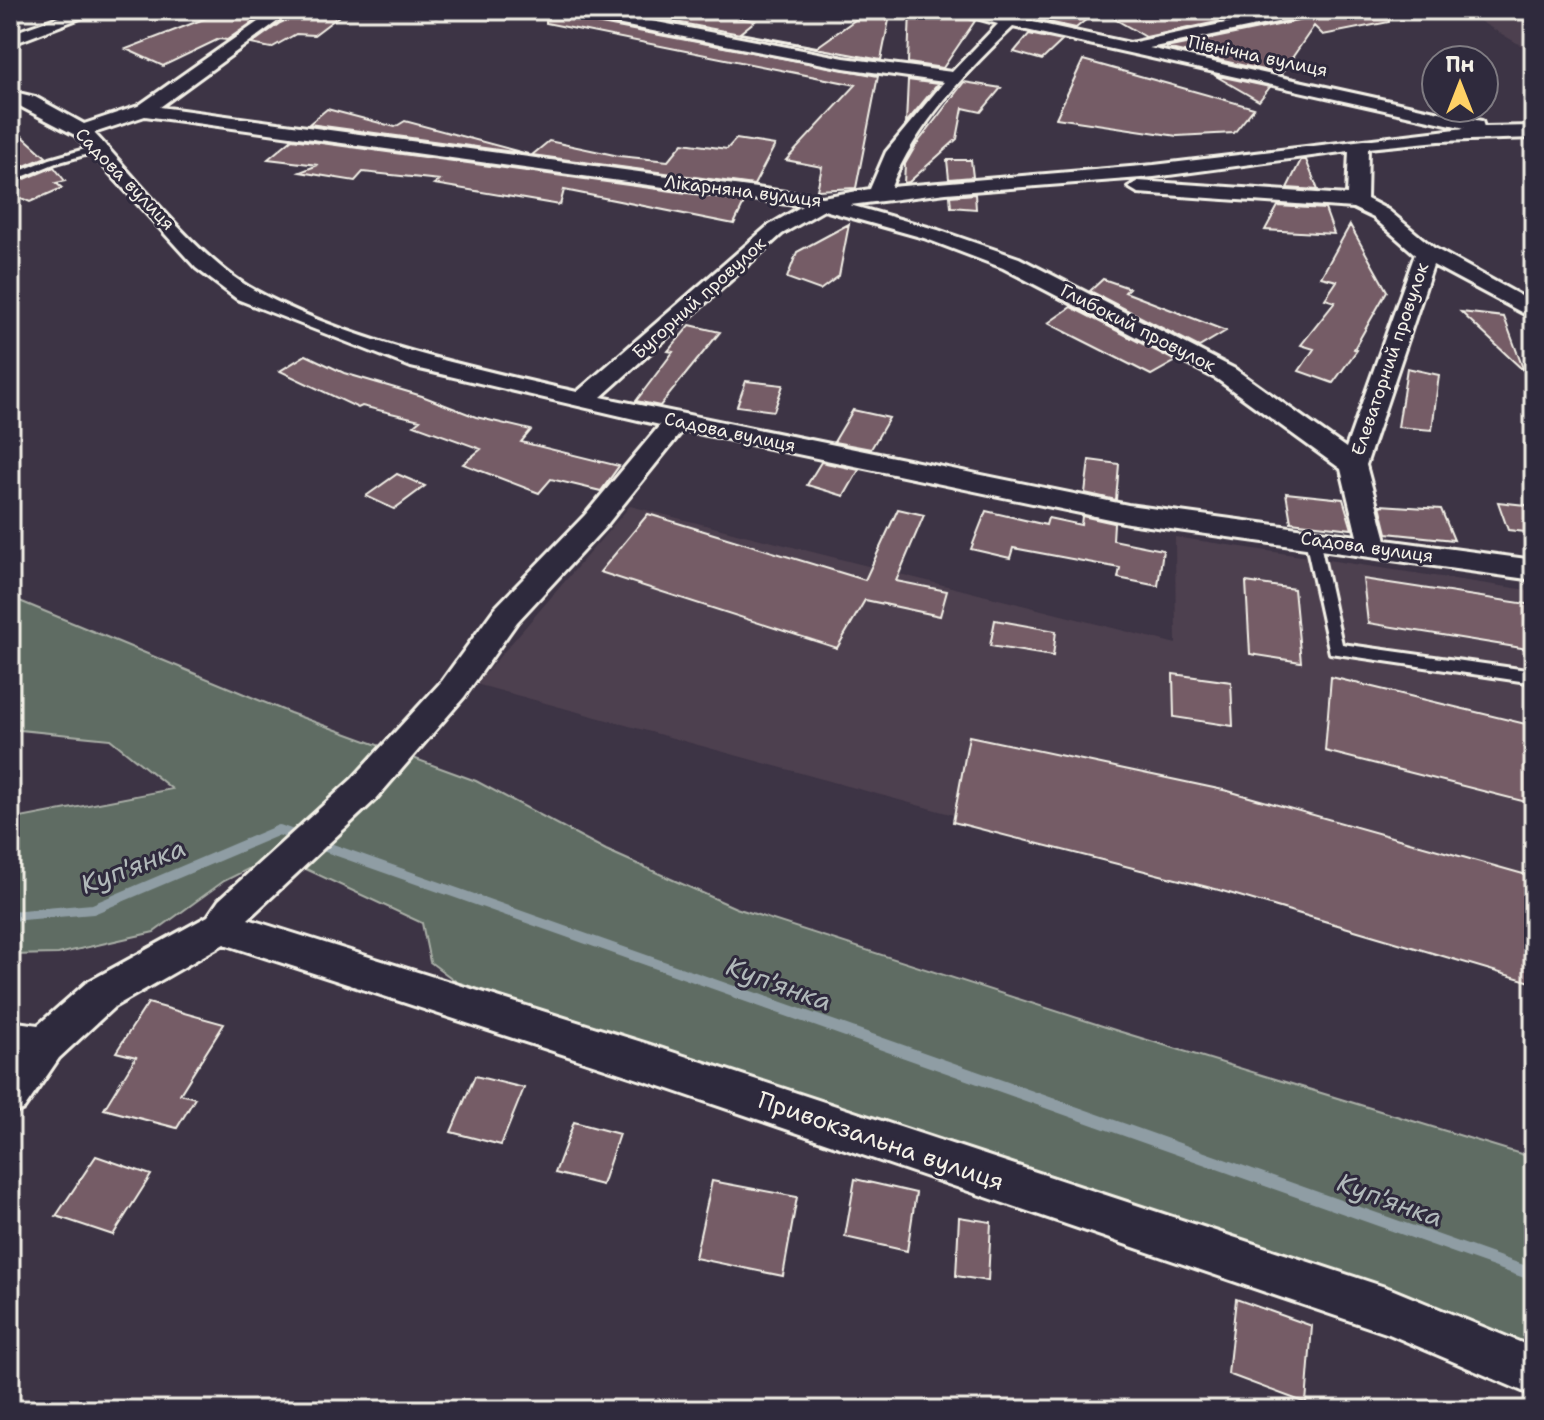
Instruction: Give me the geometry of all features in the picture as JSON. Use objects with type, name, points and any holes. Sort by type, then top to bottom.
[{"type":"street","points":[[10,40],[93,10]]},
{"type":"street","points":[[90,140],[144,110],[285,10]]},
{"type":"street","points":[[570,10],[844,63],[956,78]]},
{"type":"street","name":"Північна вулиця","points":[[956,10],[1505,131]]},
{"type":"street","points":[[1126,47],[1311,10]]},
{"type":"street","points":[[879,193],[895,152],[982,47],[1010,22]]},
{"type":"street","name":"Садова вулиця","points":[[10,96],[29,101],[90,140],[204,263],[245,294],[307,321],[419,362],[582,401],[1128,514],[1534,570]]},
{"type":"street","name":"Лікарняна вулиця","points":[[144,110],[822,203],[879,193],[1156,171],[1359,144],[1505,131],[1534,132]]},
{"type":"street","points":[[1027,180],[1357,202],[1359,144]]},
{"type":"street","name":"Елеваторний провулок","points":[[1353,465],[1426,253],[1381,214],[1357,202]]},
{"type":"street","name":"Бугорний провулок","points":[[582,401],[775,230],[822,203]]},
{"type":"street","name":"Глибокий провулок","points":[[822,203],[931,234],[1011,263],[1226,374],[1353,465]]},
{"type":"street","points":[[1426,253],[1534,312]]},
{"type":"street","points":[[10,1095],[27,1042],[100,995],[221,927],[232,911],[364,789],[453,689],[506,615],[595,521],[677,421]]},
{"type":"street","points":[[1353,465],[1374,548]]},
{"type":"street","name":"Привокзальна вулиця","points":[[221,927],[648,1063],[1362,1302],[1534,1372]]},
{"type":"lane","points":[[10,179],[53,161],[90,140]]},
{"type":"lane","points":[[1312,539],[1335,649],[1534,677]]},
{"type":"shaded area","points":[[1534,13],[1534,53],[1478,20]]},
{"type":"shaded area","points":[[630,506],[1176,644],[1175,537],[1534,591],[1534,974],[476,684]]},
{"type":"shaded area","points":[[10,597],[290,713],[476,781],[606,850],[736,908],[1118,1031],[1534,1158],[1534,1378],[505,1018],[430,962],[422,923],[276,855],[224,881],[154,932],[58,954],[10,955],[10,820],[172,789],[110,739],[10,729]]},
{"type":"building","points":[[227,10],[240,10],[260,17],[227,40],[219,39],[163,66],[126,49]]},
{"type":"building","points":[[310,10],[347,10],[314,35],[296,34],[271,48],[251,44],[280,23]]},
{"type":"building","points":[[547,10],[559,10],[569,18],[878,76],[856,188],[817,190],[822,167],[786,160],[856,85],[546,23]]},
{"type":"building","points":[[610,10],[729,10],[723,15],[755,21],[740,33],[817,47],[869,10],[891,10],[881,60]]},
{"type":"building","points":[[910,10],[945,10],[975,21],[943,68],[908,63]]},
{"type":"building","points":[[1047,10],[1088,18],[1076,28],[1039,20]]},
{"type":"building","points":[[1155,10],[1273,10],[1146,37],[1113,18]]},
{"type":"building","points":[[1322,10],[1388,10],[1389,22],[1323,35],[1314,26],[1281,74],[1166,48],[1312,18]]},
{"type":"building","points":[[1029,34],[1062,41],[1042,60],[1014,52]]},
{"type":"building","points":[[1083,60],[1254,108],[1234,133],[1177,136],[1056,118]]},
{"type":"building","points":[[1214,75],[1270,87],[1259,101]]},
{"type":"building","points":[[908,80],[938,84],[906,123]]},
{"type":"building","points":[[964,82],[1001,88],[981,112],[963,108],[957,139],[909,182],[904,183],[905,164],[916,145]]},
{"type":"building","points":[[327,109],[395,127],[405,121],[528,154],[309,124]]},
{"type":"building","points":[[10,125],[46,157],[10,172]]},
{"type":"building","points":[[292,139],[745,201],[734,224],[564,190],[560,205],[434,184],[440,180],[363,172],[355,181],[300,172],[318,165],[268,159]]},
{"type":"building","points":[[736,139],[775,145],[754,185],[532,155],[549,141],[619,156],[668,161],[683,143],[727,149]]},
{"type":"building","points":[[947,160],[971,160],[973,177],[949,179]]},
{"type":"building","points":[[1301,160],[1306,160],[1318,190],[1287,188]]},
{"type":"building","points":[[54,167],[65,181],[56,183],[62,188],[30,202],[10,193],[10,185]]},
{"type":"building","points":[[975,194],[976,209],[951,207],[950,196]]},
{"type":"building","points":[[1278,206],[1325,209],[1334,234],[1265,230]]},
{"type":"building","points":[[849,224],[839,276],[820,290],[787,278],[797,252]]},
{"type":"building","points":[[1350,225],[1387,291],[1354,349],[1357,350],[1333,383],[1299,371],[1314,349],[1301,345],[1335,302],[1325,299],[1337,281],[1321,277]]},
{"type":"building","points":[[1103,279],[1129,288],[1125,292],[1226,331],[1199,347],[1090,291]]},
{"type":"building","points":[[1071,307],[1176,361],[1151,375],[1048,323]]},
{"type":"building","points":[[1461,312],[1504,317],[1524,371]]},
{"type":"building","points":[[690,325],[720,332],[660,406],[636,401],[673,352],[668,351]]},
{"type":"building","points":[[306,355],[344,373],[422,396],[476,417],[531,430],[521,442],[619,466],[601,491],[551,479],[539,493],[463,464],[481,449],[414,425],[420,420],[362,406],[358,408],[280,371]]},
{"type":"building","points":[[1407,368],[1439,375],[1432,430],[1398,427]]},
{"type":"building","points":[[746,381],[783,385],[774,411],[737,406]]},
{"type":"building","points":[[853,410],[889,418],[871,449],[834,442]]},
{"type":"building","points":[[1089,460],[1119,464],[1116,500],[1085,493]]},
{"type":"building","points":[[821,462],[859,470],[844,496],[807,485]]},
{"type":"building","points":[[397,474],[425,486],[394,509],[366,496]]},
{"type":"building","points":[[1286,493],[1343,499],[1352,529],[1291,522]]},
{"type":"building","points":[[1498,502],[1534,506],[1534,533],[1508,530]]},
{"type":"building","points":[[1380,505],[1441,509],[1454,540],[1387,533]]},
{"type":"building","points":[[898,509],[924,515],[896,581],[947,591],[940,616],[865,600],[837,648],[600,572],[648,514],[865,580]]},
{"type":"building","points":[[986,511],[1046,525],[1048,518],[1081,525],[1082,516],[1114,523],[1113,540],[1163,550],[1158,586],[1118,578],[1120,568],[1013,548],[1010,558],[971,549]]},
{"type":"building","points":[[1363,579],[1534,605],[1534,650],[1368,623]]},
{"type":"building","points":[[1246,582],[1294,589],[1301,662],[1250,654]]},
{"type":"building","points":[[995,620],[1056,631],[1053,656],[990,646]]},
{"type":"building","points":[[1173,674],[1231,682],[1233,726],[1174,717]]},
{"type":"building","points":[[1331,677],[1534,726],[1534,804],[1325,751]]},
{"type":"building","points":[[969,736],[1228,791],[1534,877],[1534,983],[1219,890],[953,822]]},
{"type":"building","points":[[148,1003],[224,1024],[180,1094],[195,1098],[177,1128],[104,1109],[136,1057],[116,1052]]},
{"type":"building","points":[[475,1076],[524,1088],[501,1145],[451,1132]]},
{"type":"building","points":[[574,1122],[619,1134],[602,1185],[555,1173]]},
{"type":"building","points":[[96,1156],[151,1175],[113,1235],[56,1216]]},
{"type":"building","points":[[855,1179],[916,1193],[907,1251],[845,1237]]},
{"type":"building","points":[[712,1181],[797,1197],[783,1276],[695,1258]]},
{"type":"building","points":[[959,1217],[991,1222],[988,1281],[956,1276]]},
{"type":"building","points":[[1236,1299],[1312,1326],[1306,1403],[1228,1374]]},
{"type":"waterway","name":"Куп'янка","points":[[10,916],[93,909],[279,830],[301,838]]},
{"type":"waterway","name":"Куп'янка","points":[[315,843],[742,994]]},
{"type":"waterway","name":"Куп'янка","points":[[736,992],[1534,1275]]}]
